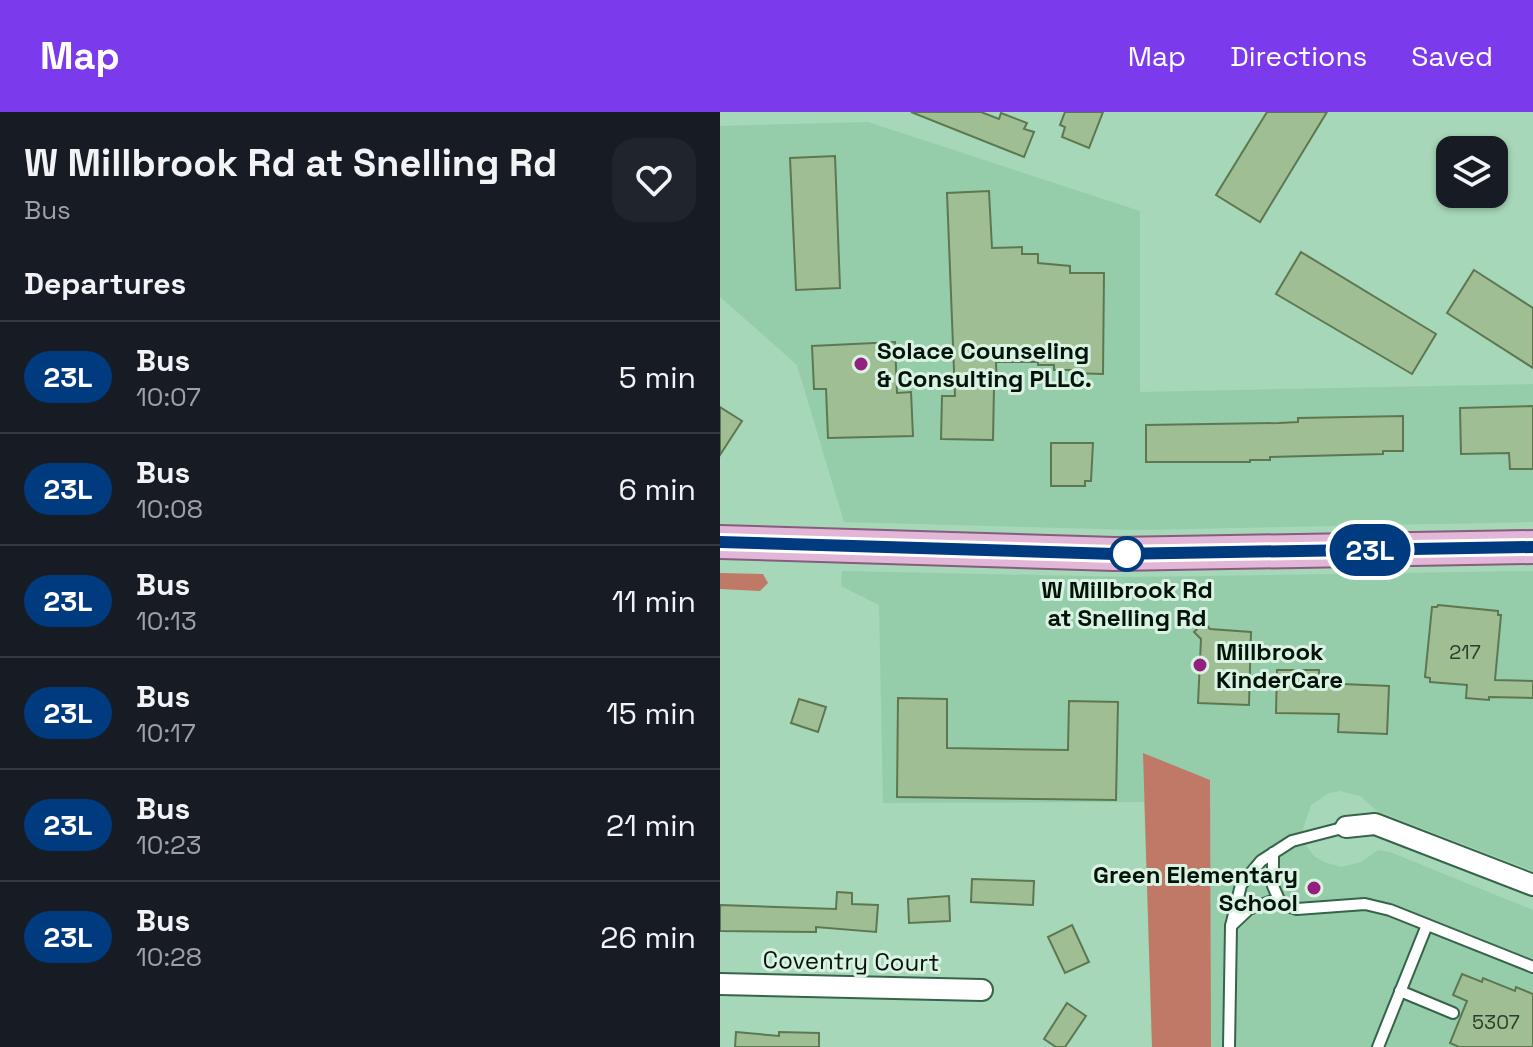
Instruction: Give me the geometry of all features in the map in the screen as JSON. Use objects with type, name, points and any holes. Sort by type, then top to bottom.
[{"type":"main road","points":[[720,542],[1115,554],[1533,547]]},
{"type":"street","points":[[1346,827],[1375,824],[1533,885]]},
{"type":"street","name":"Coventry Court","points":[[720,984],[982,990]]},
{"type":"lane","points":[[1229,1047],[1231,926],[1241,885],[1261,861],[1292,841],[1346,827]]},
{"type":"lane","points":[[1273,853],[1273,886],[1280,902]]},
{"type":"lane","points":[[1231,926],[1249,909],[1272,901],[1297,909],[1365,904],[1533,967]]},
{"type":"lane","points":[[1378,1047],[1427,925]]},
{"type":"lane","points":[[1400,991],[1453,1013]]},
{"type":"shaded area","points":[[868,122],[1140,211],[1140,392],[1533,384],[1533,522],[1140,530],[844,522],[797,365],[720,297],[720,126]]},
{"type":"shaded area","points":[[842,571],[1133,577],[1533,571],[1533,871],[1377,811],[1360,796],[1340,791],[1329,793],[1311,805],[1303,829],[1306,845],[1314,856],[1324,862],[1341,867],[1361,862],[1378,850],[1390,852],[1533,910],[1533,1047],[1152,1047],[1144,802],[883,803],[879,605],[841,586]]},
{"type":"shaded area","points":[[720,573],[763,574],[768,583],[760,591],[720,589]]},
{"type":"shaded area","points":[[1143,753],[1210,780],[1211,1047],[1152,1047]]},
{"type":"building","points":[[911,112],[981,112],[999,119],[1001,113],[1027,123],[1024,129],[1034,132],[1024,157]]},
{"type":"building","points":[[1065,112],[1103,112],[1089,148],[1062,137],[1065,127],[1060,125]]},
{"type":"building","points":[[1267,112],[1327,112],[1260,222],[1216,195]]},
{"type":"building","points":[[835,156],[840,288],[796,290],[790,158]]},
{"type":"building","points":[[989,191],[992,248],[1022,247],[1022,254],[1038,254],[1038,263],[1070,266],[1070,273],[1104,273],[1103,374],[1054,370],[1054,365],[1038,365],[1038,362],[996,362],[993,440],[941,439],[942,396],[955,396],[947,193]]},
{"type":"building","points":[[1301,252],[1436,334],[1412,374],[1276,294]]},
{"type":"building","points":[[1474,270],[1533,308],[1533,368],[1447,313]]},
{"type":"building","points":[[895,342],[897,393],[911,392],[913,436],[828,438],[826,389],[814,389],[812,346]]},
{"type":"building","points":[[1533,406],[1533,469],[1510,469],[1509,453],[1461,454],[1460,408]]},
{"type":"building","points":[[720,407],[742,421],[720,455]]},
{"type":"building","points":[[1403,416],[1403,451],[1270,457],[1270,460],[1250,462],[1146,462],[1146,425],[1279,423],[1298,422],[1298,418]]},
{"type":"building","points":[[1051,443],[1093,443],[1091,481],[1085,481],[1085,486],[1051,486]]},
{"type":"building","points":[[1432,607],[1498,611],[1501,615],[1495,680],[1533,681],[1533,698],[1466,698],[1467,685],[1430,682],[1430,678],[1425,677]]},
{"type":"building","points":[[1204,622],[1210,629],[1251,632],[1249,705],[1198,703],[1201,639],[1194,632]]},
{"type":"building","points":[[1277,670],[1319,670],[1319,683],[1389,686],[1387,734],[1338,732],[1339,714],[1276,713]]},
{"type":"building","points":[[898,698],[947,699],[947,748],[1068,750],[1069,701],[1118,702],[1116,800],[897,797]]},
{"type":"building","points":[[799,699],[826,707],[818,732],[791,723]]},
{"type":"building","points":[[972,879],[1034,881],[1033,905],[971,902]]},
{"type":"building","points":[[837,892],[852,893],[852,904],[878,905],[876,932],[816,927],[816,932],[720,931],[720,905],[836,909]]},
{"type":"building","points":[[949,896],[950,921],[909,923],[908,899]]},
{"type":"building","points":[[1072,925],[1089,962],[1065,973],[1048,937]]},
{"type":"building","points":[[1462,974],[1533,994],[1533,1047],[1459,1047],[1450,1043],[1467,1001],[1453,995]]},
{"type":"building","points":[[1067,1003],[1086,1016],[1065,1047],[1056,1047],[1044,1039]]},
{"type":"building","points":[[736,1032],[779,1036],[779,1032],[819,1033],[819,1047],[735,1047]]},
{"type":"bus line","name":"23L","points":[[720,542],[1115,554],[1533,547]]},
{"type":"place","name":"Solace Counseling & Consulting PLLC.","points":[[861,364]]},
{"type":"place","name":"W Millbrook Rd at Snelling Rd","points":[[1127,554]]},
{"type":"place","name":"Millbrook KinderCare","points":[[1200,665]]},
{"type":"place","name":"Green Elementary School","points":[[1314,888]]}]
